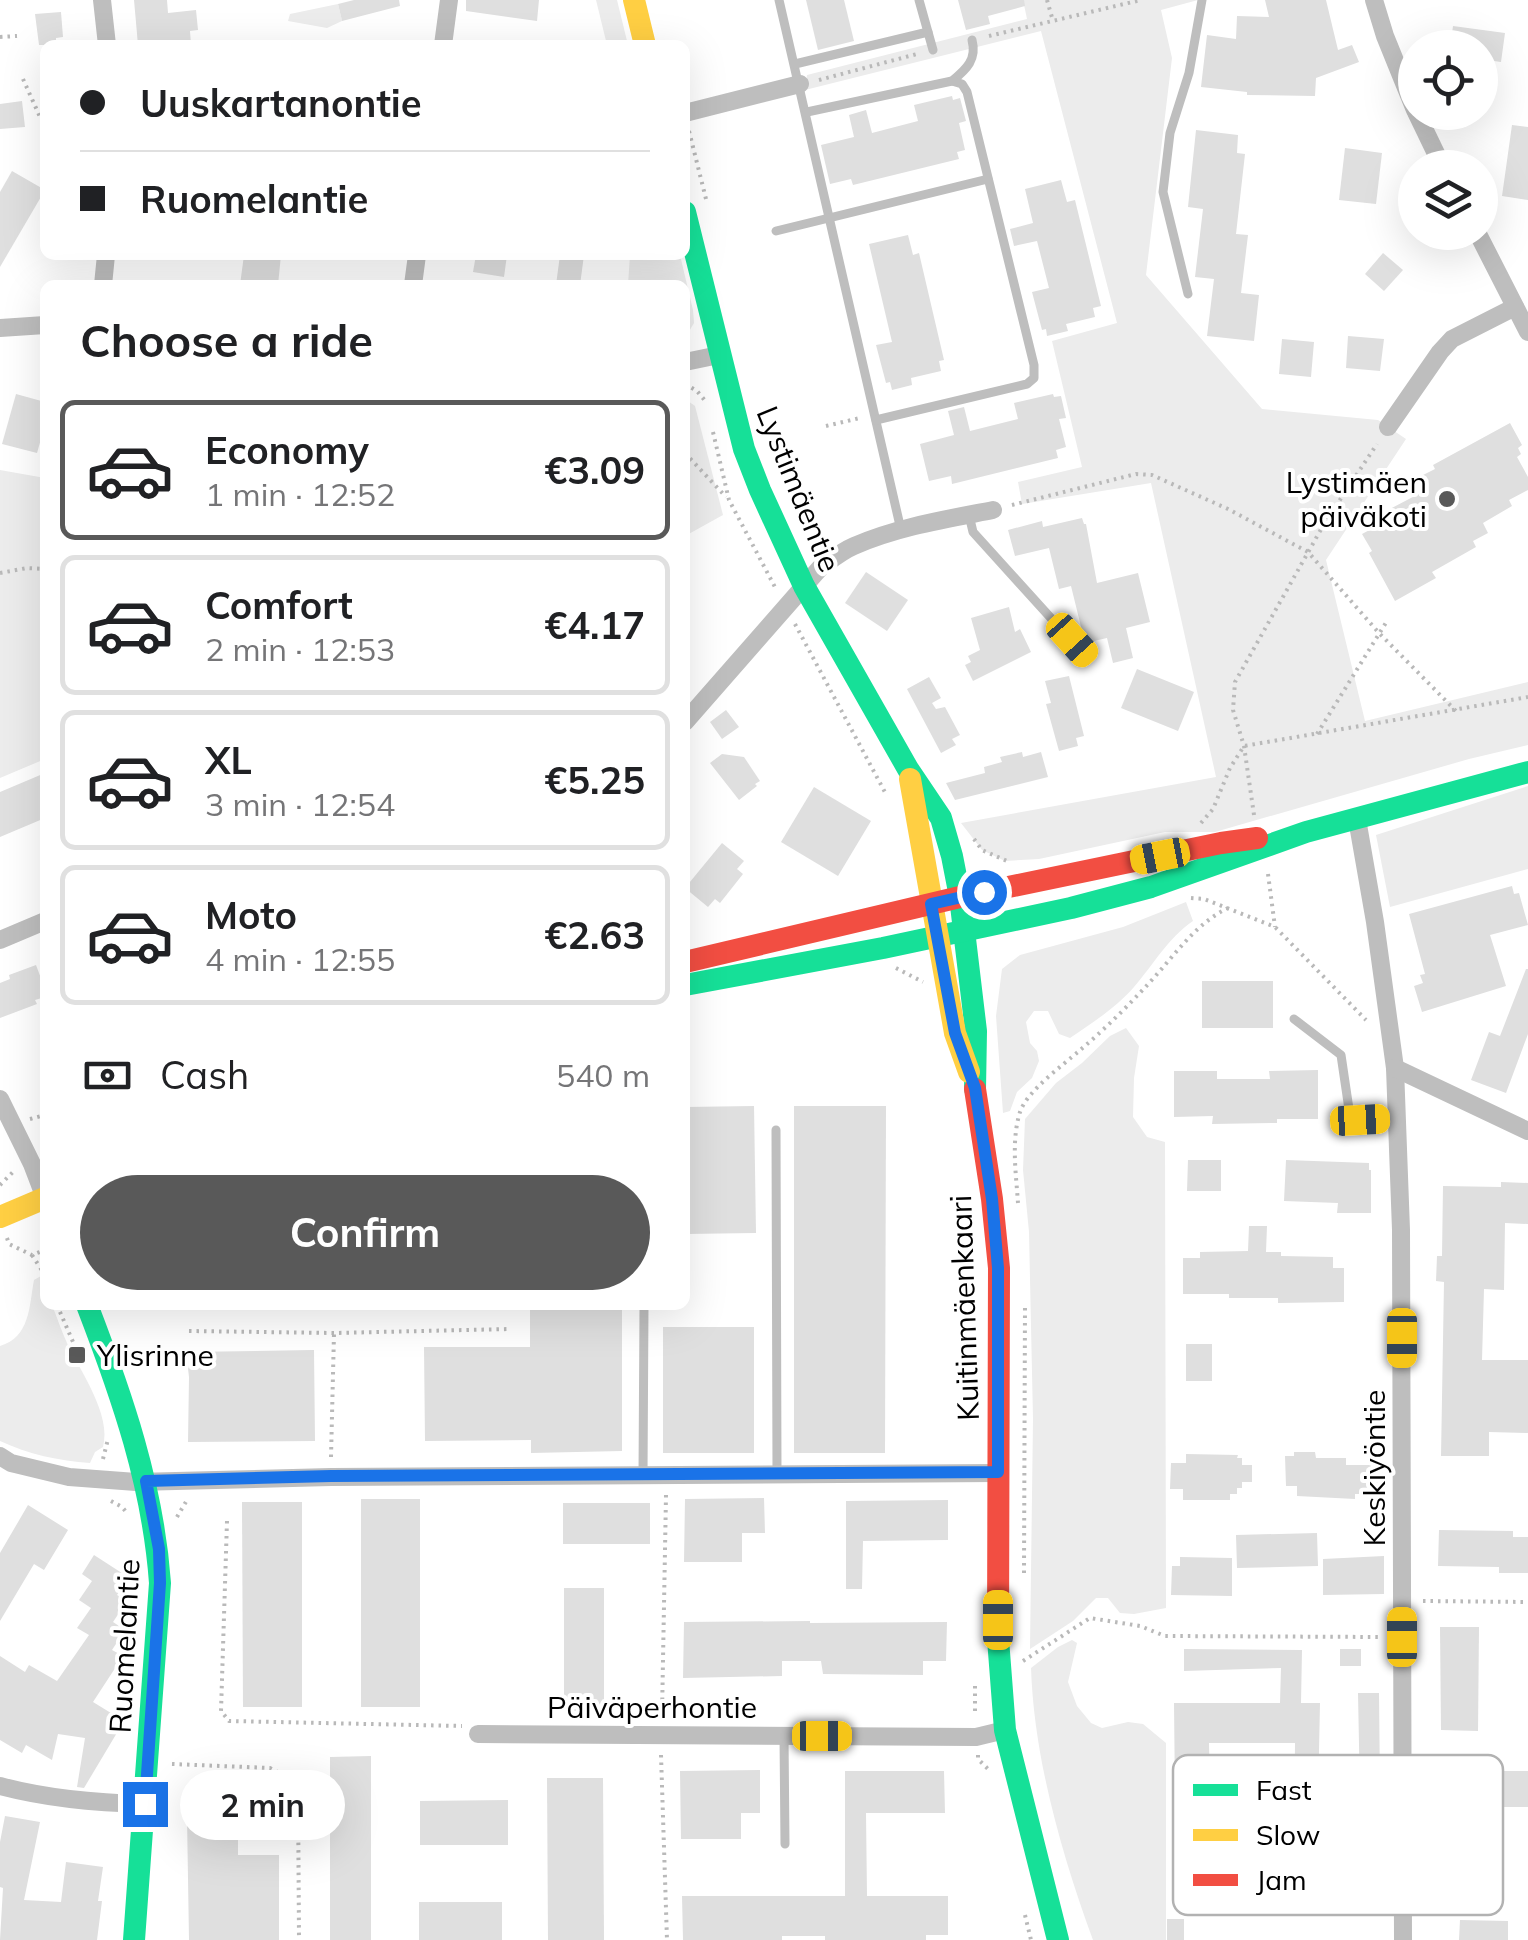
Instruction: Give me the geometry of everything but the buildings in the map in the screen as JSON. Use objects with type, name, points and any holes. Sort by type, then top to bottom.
[{"type":"street","points":[[102,0],[106,40]]},
{"type":"street","points":[[444,40],[449,0]]},
{"type":"street","points":[[634,0],[644,40]]},
{"type":"street","points":[[1374,0],[1398,68]]},
{"type":"street","points":[[690,114],[800,84]]},
{"type":"street","name":"Lystimäentie","points":[[696,210],[719,354],[744,448],[804,586],[908,769],[941,818],[952,856],[964,931]]},
{"type":"street","points":[[1486,250],[1528,332]]},
{"type":"street","points":[[1388,427],[1452,339],[1515,307]]},
{"type":"street","points":[[0,328],[40,325]]},
{"type":"street","points":[[690,361],[719,354]]},
{"type":"street","points":[[690,716],[820,568],[852,546],[901,530],[993,510]]},
{"type":"street","name":"Lystimäentie","points":[[908,769],[937,936]]},
{"type":"street","points":[[690,984],[1071,908],[1152,887],[1306,832],[1528,772]]},
{"type":"street","name":"Keskiyöntie","points":[[1357,819],[1395,1068],[1401,1230],[1402,1755]]},
{"type":"street","points":[[690,961],[960,897],[1222,843],[1306,832]]},
{"type":"street","points":[[0,940],[40,923]]},
{"type":"street","name":"Kuitinmäenkaari","points":[[964,931],[976,1031],[975,1088],[998,1268],[998,1656],[1005,1730],[1058,1940]]},
{"type":"street","name":"Kuitinmäenkaari","points":[[937,936],[955,1033],[975,1088]]},
{"type":"street","points":[[1395,1068],[1528,1132]]},
{"type":"street","points":[[0,1099],[40,1185]]},
{"type":"street","points":[[1,1216],[40,1200]]},
{"type":"street","name":"Ruomelantie","points":[[89,1310],[134,1438],[157,1534],[160,1583],[134,1940]]},
{"type":"street","points":[[0,1456],[11,1463],[69,1477],[146,1481],[331,1476],[998,1472]]},
{"type":"street","name":"Päiväperhontie","points":[[478,1734],[976,1736],[1005,1730]]},
{"type":"street","points":[[0,1786],[80,1802],[145,1804]]},
{"type":"street","name":"Keskiyöntie","points":[[1403,1915],[1403,1940]]},
{"type":"lane","points":[[779,0],[901,530]]},
{"type":"lane","points":[[919,0],[933,50]]},
{"type":"lane","points":[[1188,294],[1163,192],[1170,133],[1189,74],[1202,0]]},
{"type":"lane","points":[[795,64],[928,32]]},
{"type":"lane","points":[[807,112],[952,81],[972,60],[972,40]]},
{"type":"lane","points":[[875,418],[1028,384],[1034,378],[967,92],[962,84],[952,81]]},
{"type":"lane","points":[[776,231],[988,179]]},
{"type":"lane","points":[[969,515],[973,532],[1088,659]]},
{"type":"lane","points":[[1294,1019],[1341,1054],[1353,1119],[1397,1118]]},
{"type":"lane","points":[[776,1130],[776,1474]]},
{"type":"lane","points":[[643,1475],[644,1310]]},
{"type":"lane","points":[[784,1736],[785,1844]]},
{"type":"path","points":[[1047,0],[1053,21]]},
{"type":"path","points":[[0,38],[17,36]]},
{"type":"path","points":[[23,79],[40,117]]},
{"type":"path","points":[[690,158],[696,210]]},
{"type":"path","points":[[826,426],[875,418]]},
{"type":"path","points":[[1254,815],[1244,746],[1233,710],[1234,682],[1324,524],[1388,427]]},
{"type":"path","points":[[690,458],[730,500]]},
{"type":"path","points":[[993,510],[1136,474],[1152,475],[1228,509],[1308,552],[1379,633],[1456,711]]},
{"type":"path","points":[[0,572],[40,569]]},
{"type":"path","points":[[1318,734],[1387,620]]},
{"type":"path","points":[[1199,826],[1213,810],[1230,768],[1244,746],[1528,697]]},
{"type":"path","points":[[972,836],[982,850],[1005,861],[1022,860]]},
{"type":"path","points":[[1268,874],[1276,927]]},
{"type":"path","points":[[1180,898],[1204,899],[1276,927],[1370,1024],[1388,1032]]},
{"type":"path","points":[[1019,1213],[1014,1142],[1021,1108],[1149,983],[1191,935],[1228,908]]},
{"type":"path","points":[[0,1185],[11,1174]]},
{"type":"path","points":[[1,1216],[9,1244]]},
{"type":"path","points":[[0,1244],[32,1254],[40,1267]]},
{"type":"path","points":[[32,1254],[40,1252]]},
{"type":"path","points":[[1024,1584],[1025,1302]]},
{"type":"path","points":[[59,1310],[85,1369]]},
{"type":"path","points":[[189,1331],[510,1329]]},
{"type":"path","points":[[331,1476],[334,1333]]},
{"type":"path","points":[[109,1435],[102,1462],[108,1500],[129,1515]]},
{"type":"path","points":[[666,1476],[661,1735],[667,1940]]},
{"type":"path","points":[[227,1521],[221,1711],[228,1720],[470,1726],[478,1734]]},
{"type":"path","points":[[1402,1601],[1528,1602]]},
{"type":"path","points":[[1024,1675],[1023,1661],[1090,1618],[1140,1626],[1165,1636],[1402,1637]]},
{"type":"path","points":[[167,1764],[270,1768],[298,1788],[299,1940]]},
{"type":"shaded area","points":[[596,0],[617,0],[627,40],[606,40]]},
{"type":"shaded area","points":[[1023,0],[1198,0],[1161,10],[1172,58],[1146,275],[1262,409],[1378,420],[1406,439],[1326,560],[1365,721],[1528,682],[1528,745],[1215,832],[1165,832],[1039,859],[1005,861],[982,850],[961,823],[1216,777],[1151,483],[1022,504],[1018,482],[1082,467],[1052,341],[1117,323],[1041,31],[805,90],[807,75],[1027,19]]},
{"type":"shaded area","points":[[338,4],[342,21],[327,28],[288,21],[290,14]]},
{"type":"shaded area","points":[[630,260],[681,260],[686,280],[628,280]]},
{"type":"shaded area","points":[[690,297],[693,310],[690,330]]},
{"type":"shaded area","points":[[690,402],[695,406],[723,515],[690,533]]},
{"type":"shaded area","points":[[0,470],[40,477],[40,761],[0,778]]},
{"type":"shaded area","points":[[1528,786],[1528,869],[1390,907],[1376,835]]},
{"type":"shaded area","points":[[1186,902],[1193,921],[1169,943],[1127,994],[1095,1021],[1070,1038],[1059,1034],[1048,1011],[1034,1011],[1026,1022],[1039,1061],[1032,1078],[1017,1092],[1010,1111],[1003,1113],[996,1016],[1002,969],[1020,955],[1123,927]]},
{"type":"shaded area","points":[[1126,1028],[1139,1046],[1133,1117],[1147,1137],[1165,1142],[1166,1608],[1120,1613],[1108,1598],[1096,1598],[1073,1621],[1030,1649],[1033,1419],[1029,1232],[1023,1170],[1025,1119],[1056,1083],[1110,1036]]},
{"type":"shaded area","points":[[40,1277],[40,1310],[54,1310],[99,1407],[105,1434],[103,1447],[95,1452],[90,1463],[44,1456],[0,1441],[0,1346],[10,1342],[23,1328],[34,1280]]},
{"type":"shaded area","points":[[1072,1640],[1077,1643],[1068,1682],[1077,1706],[1091,1723],[1102,1728],[1128,1722],[1143,1724],[1166,1743],[1166,1940],[1093,1940],[1071,1874],[1044,1772],[1031,1668]]},
{"type":"traffic: fast","points":[[690,232],[744,449],[760,490],[804,586],[908,769],[941,818],[960,897],[976,1031],[975,1089]]},
{"type":"traffic: fast","points":[[690,984],[1071,908],[1151,887],[1306,832],[1528,772]]},
{"type":"traffic: fast","points":[[89,1310],[134,1441],[151,1511],[160,1583],[134,1940]]},
{"type":"traffic: fast","points":[[998,1639],[1005,1730],[1058,1940]]},
{"type":"traffic: slow","points":[[634,0],[644,40]]},
{"type":"traffic: slow","points":[[910,779],[955,1033],[969,1072]]},
{"type":"traffic: slow","points":[[0,1217],[40,1200]]},
{"type":"traffic: jam","points":[[690,961],[960,897],[1257,838]]},
{"type":"traffic: jam","points":[[975,1089],[999,1268],[998,1639]]},
{"type":"place","name":"Lystimäen päiväkoti","points":[[1447,499]]},
{"type":"place","name":"Ylisrinne","points":[[77,1355]]},
{"type":"route","points":[[145,1804],[160,1583],[159,1549],[146,1481],[331,1476],[998,1472],[998,1268],[992,1199],[975,1088],[955,1033],[931,904],[984,892]]}]
